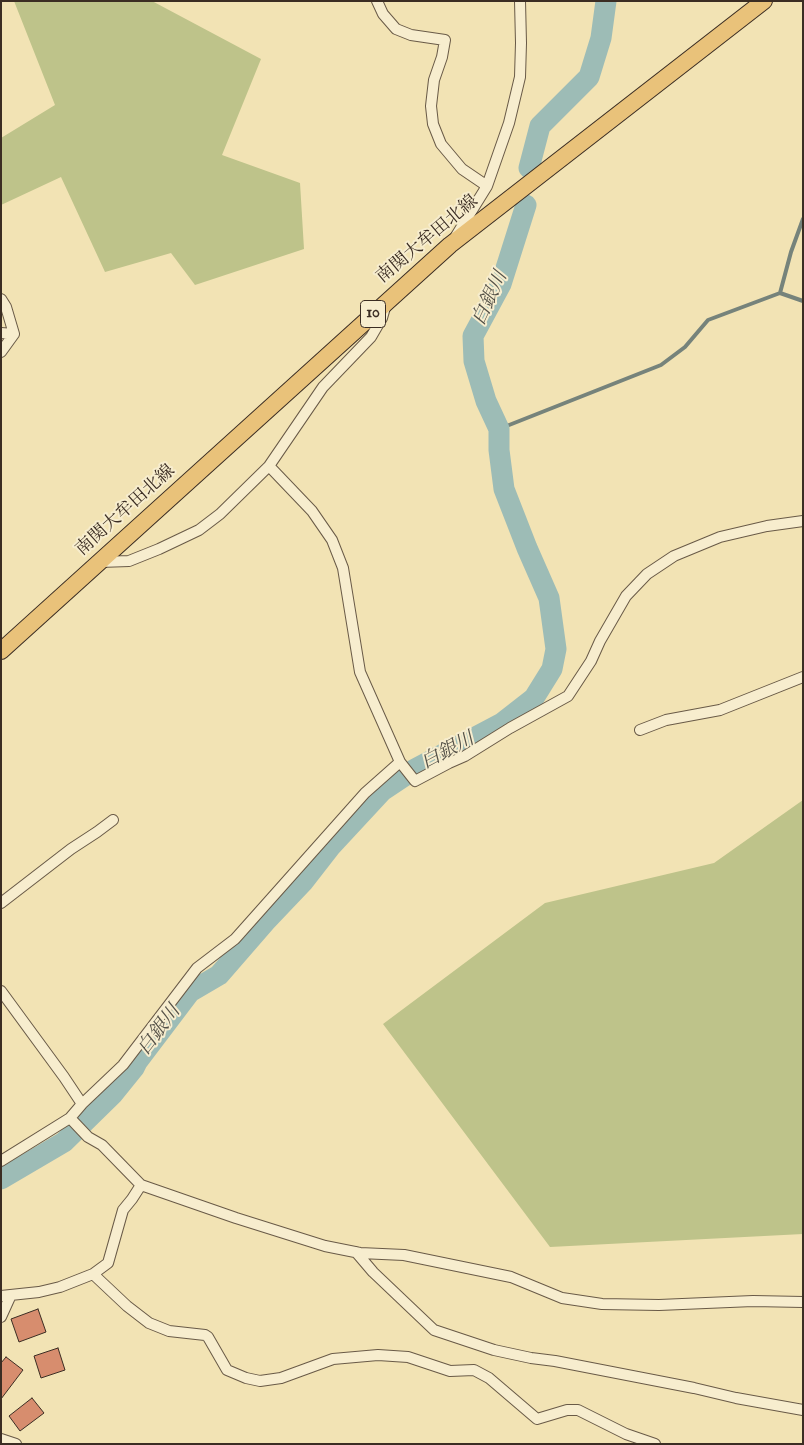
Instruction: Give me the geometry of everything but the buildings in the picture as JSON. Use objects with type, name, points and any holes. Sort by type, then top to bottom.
[{"type":"main road","name":"南関大牟田北線","points":[[1,651],[450,245],[764,1]]},
{"type":"street","points":[[377,1],[383,14],[396,29],[411,35],[445,40],[442,57],[434,80],[431,106],[432,124],[441,144],[462,169],[487,186]]},
{"type":"street","points":[[450,245],[487,186],[509,123],[520,77],[520,1]]},
{"type":"street","points":[[1,299],[6,307],[14,334]]},
{"type":"street","points":[[100,562],[129,561],[159,549],[199,530],[220,514],[269,466],[323,388],[371,337],[382,318],[387,301]]},
{"type":"street","points":[[1,333],[14,334]]},
{"type":"street","points":[[1,352],[14,334]]},
{"type":"street","points":[[269,466],[312,511],[332,540],[344,568],[360,672],[402,765],[415,781],[465,756],[510,728],[568,696],[591,662],[600,641],[626,596],[647,574],[674,556],[720,537],[767,526],[803,521]]},
{"type":"street","points":[[640,730],[666,720],[720,710],[803,677]]},
{"type":"street","points":[[1,1161],[70,1118],[123,1065],[197,968],[235,939],[365,793],[402,765]]},
{"type":"street","points":[[1,903],[71,849],[113,820]]},
{"type":"street","points":[[1,991],[82,1104]]},
{"type":"street","points":[[70,1118],[88,1138],[102,1145],[141,1185],[325,1246],[356,1252],[404,1255],[511,1277],[562,1298],[602,1304],[659,1305],[753,1301],[803,1302]]},
{"type":"street","points":[[1,1317],[6,1295],[60,1288],[94,1274],[108,1263],[123,1210],[141,1185]]},
{"type":"street","points":[[356,1252],[434,1330],[494,1350],[530,1358],[573,1364],[803,1410]]},
{"type":"street","points":[[94,1274],[127,1306],[149,1323],[169,1331],[205,1335],[226,1370],[246,1378],[260,1381],[281,1378],[333,1359],[378,1355],[408,1357],[450,1371],[474,1370],[490,1378],[537,1419],[567,1410],[578,1410],[626,1434],[654,1444]]},
{"type":"street","points":[[1,1439],[16,1444]]},
{"type":"green space","points":[[14,1],[152,1],[261,59],[222,155],[300,183],[304,249],[195,285],[171,253],[105,272],[61,177],[1,205],[1,138],[55,105]]},
{"type":"green space","points":[[803,800],[803,1234],[550,1247],[383,1024],[545,903],[714,863]]},
{"type":"waterway","name":"白銀川","points":[[529,168],[540,126],[589,77],[601,38],[606,1]]},
{"type":"waterway","name":"白銀川","points":[[1,1179],[64,1142],[113,1094],[190,992],[219,975],[303,882],[331,846],[382,791],[415,769],[502,723],[534,698],[552,669],[556,649],[549,598],[504,489],[499,450],[499,429],[486,401],[474,361],[473,336],[501,284],[526,205]]},
{"type":"waterway","points":[[780,293],[791,252],[803,219]]},
{"type":"waterway","points":[[499,429],[661,365],[685,347],[708,320],[780,293],[803,301]]}]
